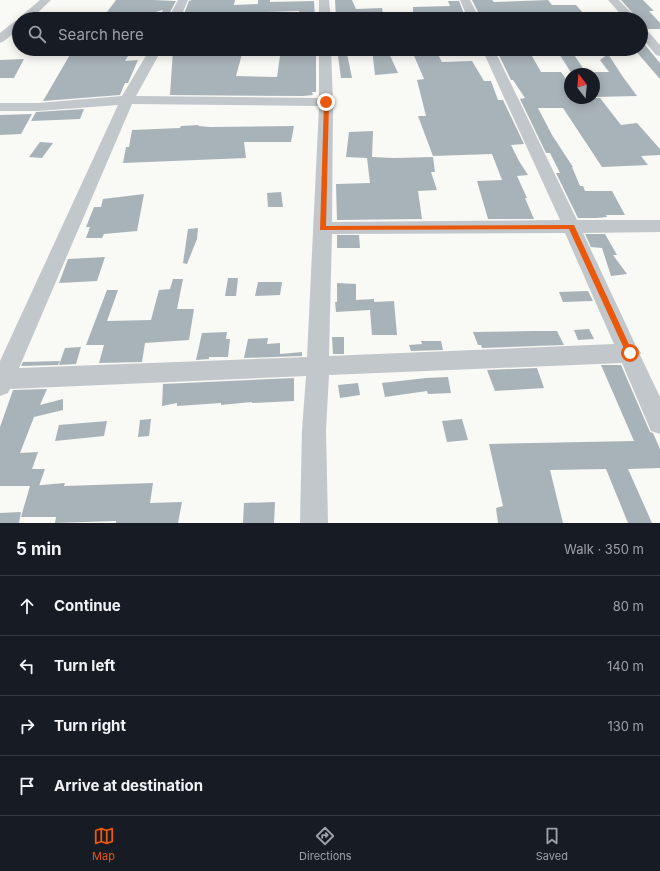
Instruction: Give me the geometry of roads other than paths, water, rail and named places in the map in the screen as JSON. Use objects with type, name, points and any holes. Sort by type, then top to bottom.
[{"type":"street","points":[[32,12],[46,0]]},
{"type":"street","points":[[177,12],[183,0]]},
{"type":"street","points":[[324,0],[325,12]]},
{"type":"street","points":[[465,0],[471,12]]},
{"type":"street","points":[[613,0],[624,12]]},
{"type":"street","points":[[0,40],[12,29]]},
{"type":"street","points":[[648,38],[660,52]]},
{"type":"street","points":[[152,56],[127,100],[2,382],[318,366],[630,353]]},
{"type":"street","points":[[314,523],[314,430],[323,228],[326,102],[325,56]]},
{"type":"street","points":[[491,56],[630,353],[660,423]]},
{"type":"street","points":[[0,107],[38,107],[127,100],[326,102]]},
{"type":"street","points":[[323,228],[660,226]]}]
